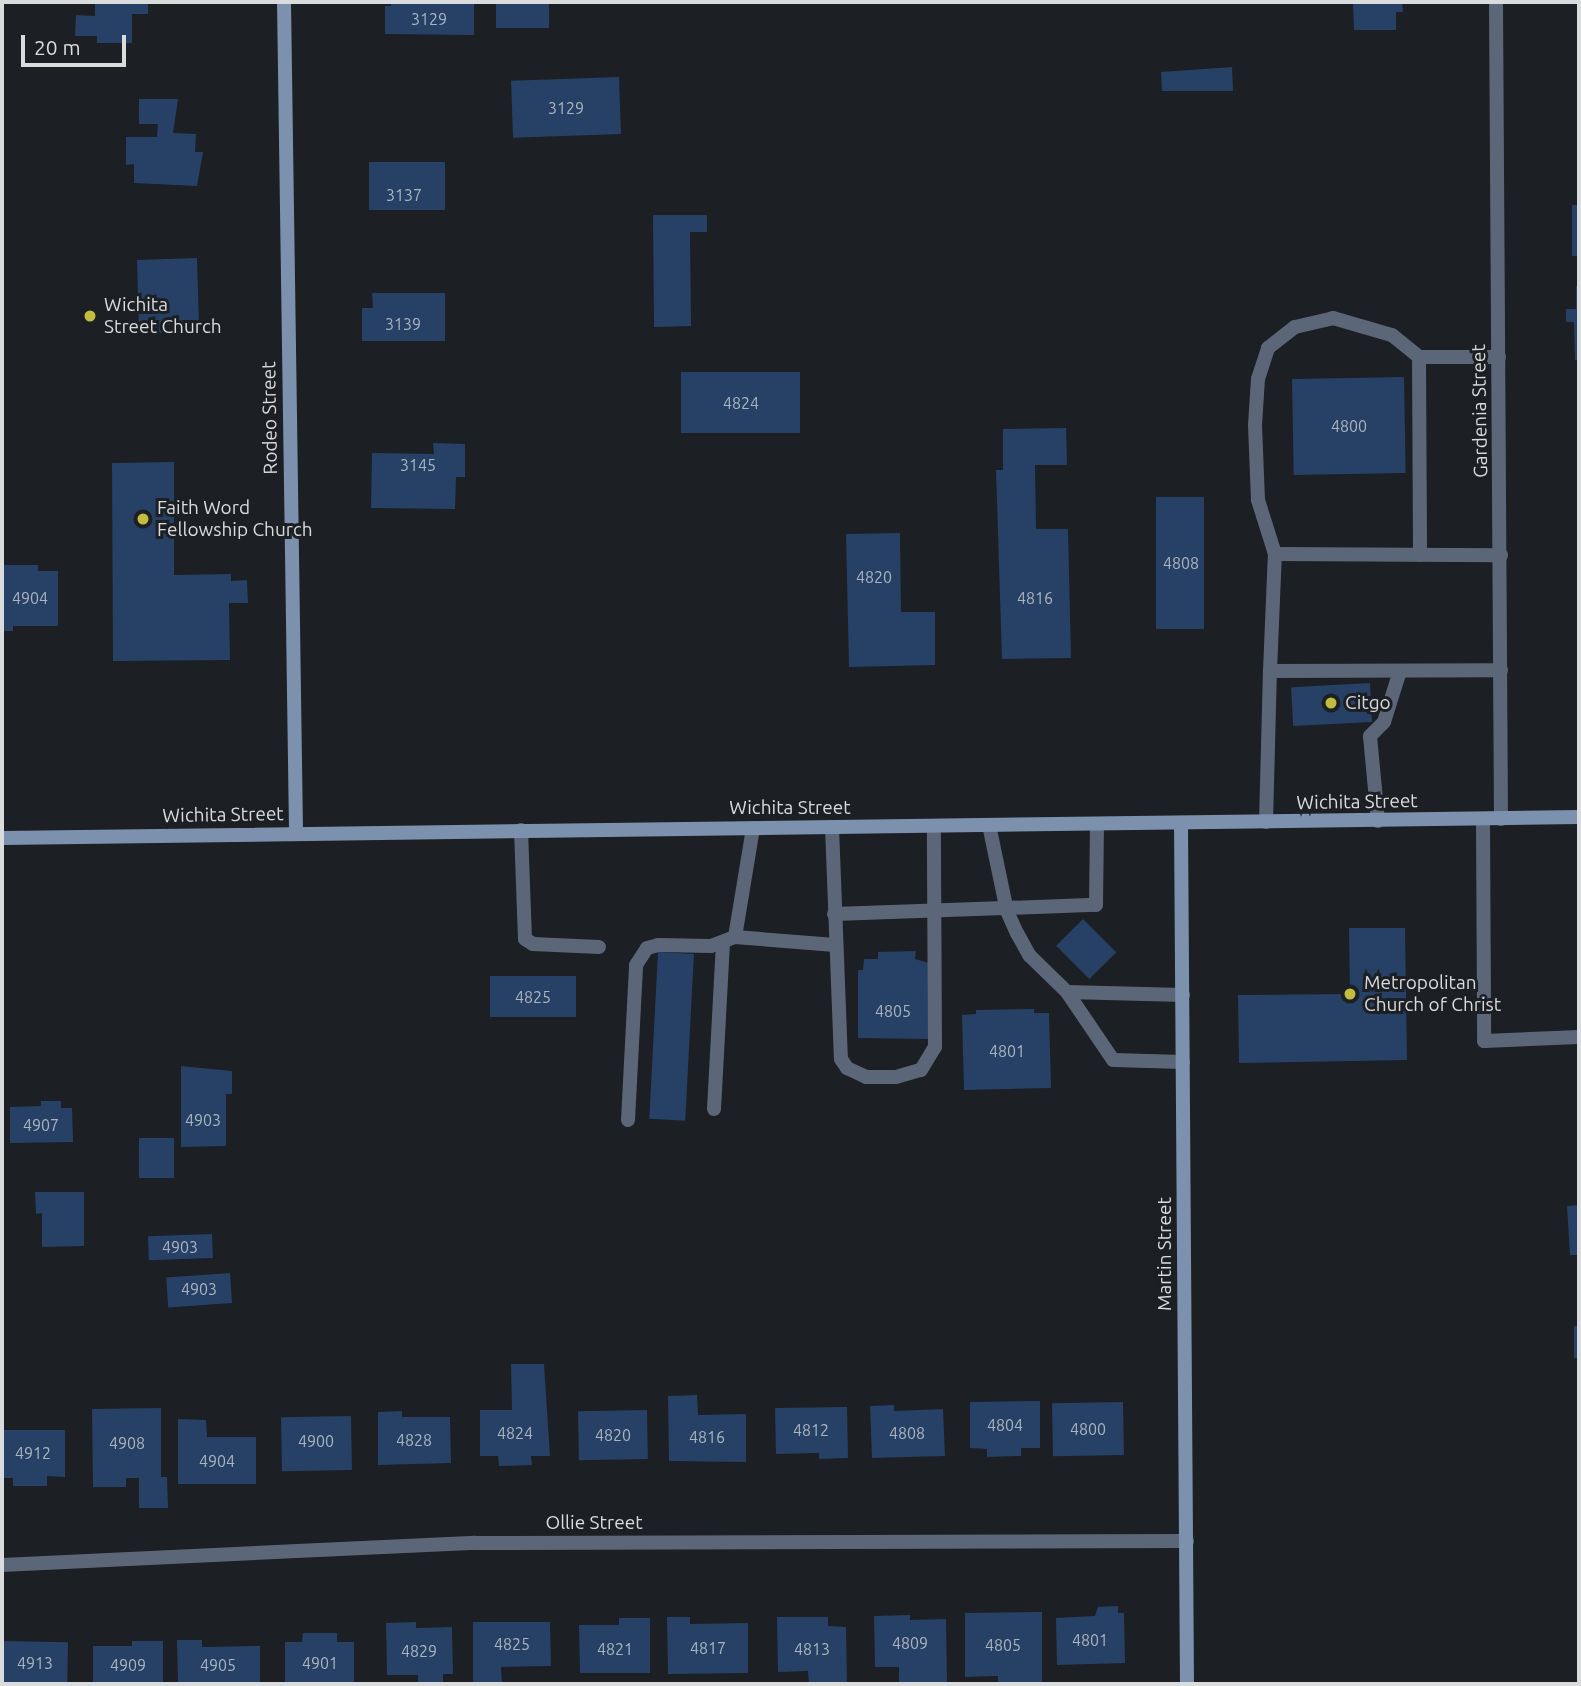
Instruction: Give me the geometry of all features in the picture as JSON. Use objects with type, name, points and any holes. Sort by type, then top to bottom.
[{"type":"street","name":"Rodeo Street","points":[[284,2],[296,833]]},
{"type":"street","name":"Gardenia Street","points":[[1496,2],[1501,819]]},
{"type":"street","points":[[1266,822],[1275,554],[1258,500],[1255,425],[1258,379],[1268,348],[1295,327],[1333,318],[1392,335],[1419,357],[1499,357]]},
{"type":"street","points":[[1419,357],[1420,555]]},
{"type":"street","points":[[1275,554],[1501,555]]},
{"type":"street","points":[[1270,671],[1501,670]]},
{"type":"street","points":[[1378,821],[1370,736],[1384,722],[1400,671]]},
{"type":"street","name":"Wichita Street","points":[[2,838],[1579,817]]},
{"type":"street","points":[[1483,819],[1484,1041],[1579,1037]]},
{"type":"street","name":"Martin Street","points":[[1181,824],[1187,1684]]},
{"type":"street","points":[[989,825],[1007,911],[1030,956],[1067,992],[1113,1060],[1183,1062]]},
{"type":"street","points":[[834,914],[1007,911],[1096,905],[1097,825]]},
{"type":"street","points":[[832,827],[841,1059],[846,1068],[866,1077],[911,1075],[928,1063],[935,1047],[934,826]]},
{"type":"street","points":[[714,1109],[729,941],[753,828]]},
{"type":"street","points":[[521,830],[525,939],[533,944],[599,947]]},
{"type":"street","points":[[628,1120],[634,983],[640,955],[658,945],[729,941],[835,946]]},
{"type":"street","points":[[1067,992],[1183,995]]},
{"type":"street","name":"Ollie Street","points":[[2,1565],[475,1543],[1186,1541]]},
{"type":"building","points":[[95,2],[148,2],[148,14],[132,14],[132,43],[97,43],[97,36],[75,36],[76,15],[95,16]]},
{"type":"building","points":[[391,2],[474,2],[474,35],[385,34],[385,6],[391,6]]},
{"type":"building","points":[[496,2],[549,2],[549,28],[496,28]]},
{"type":"building","points":[[1353,2],[1402,2],[1403,12],[1396,12],[1396,30],[1354,30]]},
{"type":"building","points":[[1232,67],[1233,91],[1162,91],[1161,72]]},
{"type":"building","points":[[619,77],[621,134],[513,138],[511,81]]},
{"type":"building","points":[[139,99],[178,99],[173,133],[196,134],[195,152],[203,152],[197,186],[134,183],[134,164],[126,165],[126,137],[157,137],[158,124],[139,124]]},
{"type":"building","points":[[369,162],[445,162],[445,210],[369,210]]},
{"type":"building","points":[[1572,205],[1579,205],[1579,256],[1572,256]]},
{"type":"building","points":[[653,215],[707,215],[707,232],[690,232],[691,326],[654,327]]},
{"type":"building","points":[[197,258],[199,324],[164,325],[164,333],[139,334],[137,260]]},
{"type":"building","points":[[1576,286],[1579,286],[1579,360],[1575,360],[1574,322],[1566,322],[1566,309],[1576,309]]},
{"type":"building","points":[[372,293],[445,293],[445,341],[362,341],[362,308],[373,308]]},
{"type":"building","points":[[681,372],[800,372],[800,433],[681,433]]},
{"type":"building","points":[[1404,377],[1406,473],[1294,475],[1292,379]]},
{"type":"building","points":[[1066,428],[1067,465],[1035,465],[1036,529],[1068,529],[1071,658],[1002,659],[996,470],[1003,470],[1003,429]]},
{"type":"building","points":[[433,443],[465,444],[465,477],[456,477],[455,509],[371,508],[372,453],[434,454]]},
{"type":"building","name":"Faith Word Fellowship Church","points":[[174,462],[174,575],[231,574],[231,581],[247,580],[248,603],[229,603],[230,660],[113,661],[112,463]]},
{"type":"building","points":[[1156,497],[1204,497],[1204,629],[1156,629]]},
{"type":"building","points":[[900,533],[901,612],[935,612],[935,665],[849,667],[846,534]]},
{"type":"building","points":[[2,565],[38,565],[38,571],[58,571],[58,626],[13,626],[13,631],[2,631]]},
{"type":"building","name":"Citgo","points":[[1370,683],[1372,722],[1293,726],[1291,687]]},
{"type":"building","points":[[1083,919],[1116,952],[1089,979],[1056,946]]},
{"type":"building","name":"Metropolitan Church of Christ","points":[[1349,928],[1405,928],[1407,1060],[1239,1063],[1238,995],[1350,994]]},
{"type":"building","points":[[916,951],[915,959],[929,963],[929,1039],[858,1038],[858,970],[863,970],[864,959],[878,959],[878,952]]},
{"type":"building","points":[[658,952],[694,954],[685,1121],[649,1119]]},
{"type":"building","points":[[490,976],[576,976],[576,1017],[490,1017]]},
{"type":"building","points":[[1034,1009],[1034,1013],[1049,1013],[1051,1088],[964,1090],[962,1015],[976,1014],[976,1010]]},
{"type":"building","points":[[181,1066],[232,1071],[232,1094],[226,1094],[226,1146],[181,1147]]},
{"type":"building","points":[[41,1101],[61,1101],[61,1108],[72,1108],[73,1142],[10,1143],[10,1107],[41,1106]]},
{"type":"building","points":[[139,1138],[174,1138],[174,1178],[139,1178]]},
{"type":"building","points":[[35,1192],[84,1192],[84,1246],[42,1247],[42,1213],[36,1214]]},
{"type":"building","points":[[1579,1205],[1579,1255],[1570,1255],[1567,1206]]},
{"type":"building","points":[[212,1234],[213,1258],[149,1260],[148,1236]]},
{"type":"building","points":[[230,1273],[232,1303],[168,1307],[166,1277]]},
{"type":"building","points":[[1574,1326],[1579,1326],[1579,1358],[1574,1358]]},
{"type":"building","points":[[511,1364],[544,1364],[550,1456],[531,1456],[532,1465],[499,1466],[498,1456],[480,1456],[480,1410],[512,1410]]},
{"type":"building","points":[[697,1395],[698,1415],[746,1414],[746,1462],[669,1461],[668,1396]]},
{"type":"building","points":[[1040,1401],[1040,1448],[1021,1448],[1021,1456],[987,1457],[987,1449],[970,1448],[970,1402]]},
{"type":"building","points":[[1123,1402],[1124,1455],[1053,1456],[1052,1403]]},
{"type":"building","points":[[894,1405],[894,1411],[943,1409],[945,1456],[872,1458],[870,1406]]},
{"type":"building","points":[[847,1407],[848,1458],[819,1459],[819,1453],[776,1454],[775,1408]]},
{"type":"building","points":[[161,1408],[161,1477],[167,1477],[168,1508],[139,1508],[139,1478],[126,1478],[126,1487],[93,1487],[92,1409]]},
{"type":"building","points":[[647,1410],[648,1459],[579,1460],[578,1411]]},
{"type":"building","points":[[402,1411],[402,1417],[450,1417],[451,1463],[378,1465],[378,1412]]},
{"type":"building","points":[[351,1416],[352,1470],[282,1471],[281,1417]]},
{"type":"building","points":[[178,1419],[206,1420],[207,1437],[256,1437],[256,1484],[178,1484]]},
{"type":"building","points":[[2,1430],[65,1430],[65,1477],[47,1476],[47,1486],[13,1486],[13,1478],[2,1478]]},
{"type":"building","points":[[1118,1606],[1118,1613],[1124,1613],[1125,1663],[1057,1665],[1056,1618],[1095,1616],[1098,1607]]},
{"type":"building","points":[[1042,1612],[1042,1684],[998,1684],[998,1676],[965,1677],[965,1613]]},
{"type":"building","points":[[910,1615],[910,1620],[946,1619],[947,1684],[899,1684],[899,1667],[875,1667],[874,1616]]},
{"type":"building","points":[[667,1617],[690,1617],[690,1624],[748,1623],[748,1673],[668,1674]]},
{"type":"building","points":[[777,1617],[828,1617],[828,1626],[846,1627],[847,1684],[809,1684],[808,1671],[778,1672]]},
{"type":"building","points":[[619,1618],[650,1618],[650,1673],[580,1673],[579,1625],[619,1625]]},
{"type":"building","points":[[416,1622],[416,1628],[452,1627],[453,1674],[443,1674],[443,1684],[418,1684],[418,1675],[387,1675],[386,1623]]},
{"type":"building","points":[[473,1622],[550,1622],[551,1666],[501,1667],[502,1684],[473,1684]]},
{"type":"building","points":[[303,1633],[337,1633],[337,1642],[354,1642],[354,1684],[285,1684],[285,1642],[302,1642]]},
{"type":"building","points":[[177,1640],[202,1640],[202,1647],[260,1646],[260,1684],[178,1684]]},
{"type":"building","points":[[2,1641],[68,1642],[67,1684],[2,1684]]},
{"type":"building","points":[[132,1641],[163,1641],[163,1684],[93,1684],[93,1646],[132,1646]]},
{"type":"place","name":"Wichita Street Church","points":[[90,316]]},
{"type":"place","name":"Faith Word Fellowship Church","points":[[143,519]]},
{"type":"place","name":"Citgo","points":[[1331,703]]},
{"type":"place","name":"Metropolitan Church of Christ","points":[[1350,994]]}]
